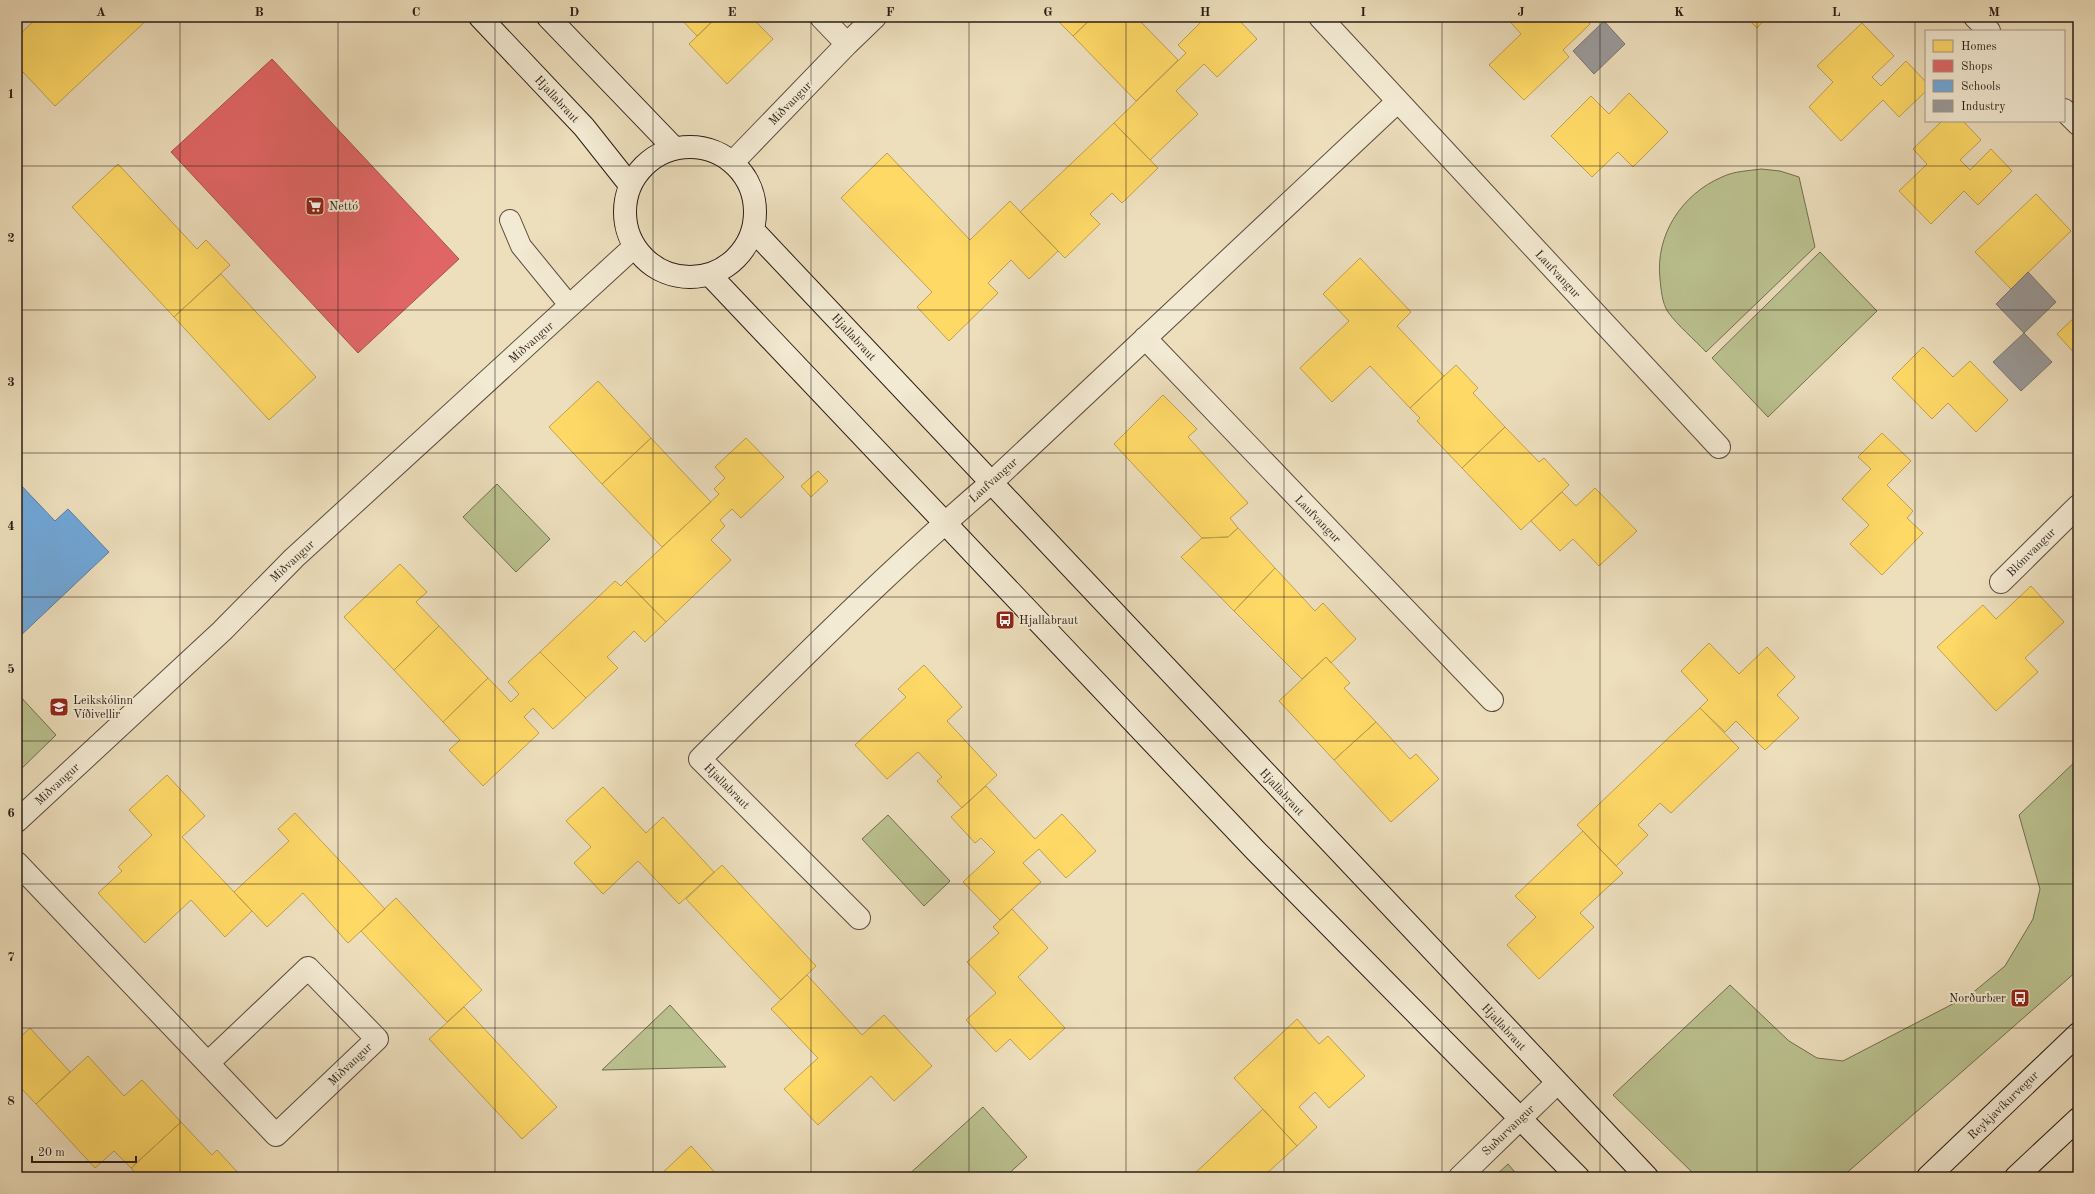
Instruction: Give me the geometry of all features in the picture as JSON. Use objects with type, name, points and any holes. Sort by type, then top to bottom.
[{"type":"street","name":"Hjallabraut","points":[[480,17],[584,127],[630,185]]},
{"type":"street","points":[[548,17],[674,148]]},
{"type":"street","points":[[821,17],[847,44]]},
{"type":"street","name":"Miðvangur","points":[[733,162],[875,17]]},
{"type":"street","name":"Laufvangur","points":[[1320,17],[1397,102],[1719,447]]},
{"type":"street","points":[[1975,17],[1988,30]]},
{"type":"street","name":"Laufvangur","points":[[945,522],[991,482],[1397,102]]},
{"type":"street","points":[[2065,111],[2078,124]]},
{"type":"street","points":[[695,146],[715,151],[733,162],[743,173],[750,186],[756,216],[753,230],[741,253],[727,266],[710,274],[681,277],[654,268],[634,247],[627,232],[624,216],[625,200],[630,185],[641,168],[656,156],[674,148],[695,146]]},
{"type":"street","name":"Hjallabraut","points":[[753,230],[1647,1177]]},
{"type":"street","name":"Miðvangur","points":[[17,820],[222,631],[294,558],[634,247]]},
{"type":"street","points":[[710,274],[1249,844],[1519,1119],[1578,1177]]},
{"type":"street","name":"Laufvangur","points":[[1145,338],[1492,700]]},
{"type":"street","name":"Blómvangur","points":[[2001,582],[2078,506]]},
{"type":"street","name":"Hjallabraut","points":[[859,918],[700,759],[857,605],[945,522]]},
{"type":"street","name":"Miðvangur","points":[[17,863],[276,1135],[376,1040],[308,968],[208,1063]]},
{"type":"street","name":"Reykjavíkurvegur","points":[[1928,1177],[2078,1034]]},
{"type":"street","name":"Suðurvangur","points":[[1460,1177],[1557,1083]]},
{"type":"street","points":[[2016,1177],[2078,1119]]},
{"type":"lane","points":[[510,220],[521,246],[570,306]]},
{"type":"green space","points":[[1761,169],[1780,171],[1799,177],[1815,247],[1706,352],[1676,322],[1664,304],[1660,279],[1662,247],[1674,218],[1683,205],[1695,194],[1708,184],[1727,175],[1736,172]]},
{"type":"green space","points":[[1820,252],[1877,311],[1768,417],[1712,358]]},
{"type":"green space","points":[[497,484],[550,539],[516,572],[463,517]]},
{"type":"green space","points":[[17,693],[56,735],[17,773]]},
{"type":"green space","points":[[2078,759],[2078,970],[1842,1177],[1697,1177],[1613,1095],[1730,985],[1789,1041],[1817,1058],[1843,1061],[1970,995],[2005,966],[2033,919],[2040,889],[2019,815]]},
{"type":"green space","points":[[888,815],[950,881],[924,906],[862,839]]},
{"type":"green space","points":[[670,1005],[726,1067],[602,1070]]},
{"type":"green space","points":[[983,1107],[1027,1157],[1005,1177],[906,1177]]},
{"type":"green space","points":[[1508,1164],[1519,1177],[1494,1177]]},
{"type":"building: Homes","points":[[38,17],[150,17],[55,106],[23,72],[17,78],[17,37]]},
{"type":"building: Homes","points":[[679,17],[717,17],[697,36]]},
{"type":"building: Homes","points":[[717,17],[751,17],[773,39],[727,84],[689,44]]},
{"type":"building: Homes","points":[[1054,17],[1093,17],[1073,36]]},
{"type":"building: Homes","points":[[1093,17],[1136,17],[1178,60],[1136,101],[1073,36]]},
{"type":"building: Homes","points":[[1206,17],[1236,17],[1257,39],[1217,77],[1204,64],[1176,91],[1198,114],[1150,160],[1114,123],[1186,53],[1178,45]]},
{"type":"building: Homes","points":[[1506,17],[1584,17],[1590,24],[1563,50],[1569,57],[1524,100],[1489,65],[1521,34]]},
{"type":"building: Homes","points":[[1746,17],[1767,17],[1757,28]]},
{"type":"building: Homes","points":[[1862,23],[1894,56],[1872,77],[1881,86],[1906,61],[1925,81],[1925,92],[1899,117],[1883,100],[1841,141],[1809,107],[1833,82],[1817,66]]},
{"type":"building: Homes","points":[[1629,93],[1668,132],[1633,167],[1618,152],[1592,177],[1551,136],[1591,96],[1609,114]]},
{"type":"building: Homes","points":[[1941,122],[1964,122],[1981,140],[1960,160],[1970,170],[1991,149],[2012,171],[1978,205],[1964,191],[1931,224],[1899,191],[1927,164],[1913,149]]},
{"type":"building: Homes","points":[[1114,123],[1158,168],[1122,203],[1112,193],[1090,214],[1100,224],[1065,258],[1020,212]]},
{"type":"building: Homes","points":[[887,153],[970,240],[1010,201],[1058,251],[1029,279],[1011,260],[988,283],[998,293],[949,341],[917,307],[932,292],[841,198]]},
{"type":"building: Homes","points":[[118,164],[197,249],[206,240],[230,265],[174,317],[72,207]]},
{"type":"building: Homes","points":[[2036,194],[2071,231],[2011,289],[1975,252]]},
{"type":"building: Homes","points":[[1360,258],[1411,312],[1397,326],[1444,376],[1410,408],[1370,366],[1332,402],[1300,368],[1349,321],[1323,294]]},
{"type":"building: Homes","points":[[221,274],[316,377],[269,420],[174,317]]},
{"type":"building: Homes","points":[[2078,314],[2078,357],[2057,334]]},
{"type":"building: Homes","points":[[1923,347],[1953,377],[1970,361],[2008,400],[1976,432],[1948,403],[1932,419],[1892,378]]},
{"type":"building: Homes","points":[[1456,365],[1478,388],[1473,393],[1505,427],[1462,468],[1417,421],[1420,418],[1410,408]]},
{"type":"building: Homes","points":[[598,381],[651,438],[602,484],[549,427]]},
{"type":"building: Homes","points":[[1163,395],[1197,429],[1188,437],[1248,503],[1230,518],[1238,528],[1228,537],[1202,538],[1114,444]]},
{"type":"building: Homes","points":[[1505,427],[1539,462],[1544,458],[1569,485],[1521,530],[1462,468]]},
{"type":"building: Homes","points":[[1882,433],[1911,461],[1887,485],[1913,511],[1907,518],[1923,533],[1882,575],[1850,544],[1869,525],[1842,499],[1871,469],[1858,457]]},
{"type":"building: Homes","points":[[651,438],[711,502],[662,547],[602,484]]},
{"type":"building: Homes","points":[[746,438],[784,477],[741,518],[732,509],[720,520],[725,526],[711,540],[731,560],[666,622],[626,581],[719,494],[714,489],[725,478],[715,467]]},
{"type":"building: Homes","points":[[818,471],[828,481],[811,497],[801,486]]},
{"type":"building: Homes","points":[[1595,488],[1637,531],[1599,566],[1573,539],[1560,551],[1531,521],[1562,492],[1576,506]]},
{"type":"building: Homes","points":[[1238,528],[1275,568],[1234,611],[1181,557],[1202,538],[1228,537]]},
{"type":"building: Homes","points":[[2078,536],[2078,546],[2073,541]]},
{"type":"building: Homes","points":[[400,564],[427,592],[416,602],[439,626],[394,670],[344,617]]},
{"type":"building: Homes","points":[[1275,568],[1315,611],[1323,603],[1356,639],[1331,663],[1326,657],[1302,679],[1234,611]]},
{"type":"building: Homes","points":[[615,581],[621,586],[626,581],[666,622],[645,642],[634,631],[607,657],[618,668],[586,698],[540,652]]},
{"type":"building: Homes","points":[[2031,586],[2064,622],[2025,658],[2038,672],[1996,711],[1937,647],[1983,605],[1996,619]]},
{"type":"building: Homes","points":[[439,626],[488,678],[443,722],[394,670]]},
{"type":"building: Homes","points":[[1709,643],[1739,674],[1767,647],[1795,677],[1777,695],[1799,718],[1765,750],[1736,721],[1725,732],[1700,708],[1708,700],[1681,671]]},
{"type":"building: Homes","points":[[540,652],[586,698],[553,729],[533,708],[524,717],[539,733],[483,786],[449,750],[460,740],[443,722],[488,678],[511,702],[519,694],[508,682]]},
{"type":"building: Homes","points":[[1326,657],[1350,683],[1344,688],[1376,722],[1334,760],[1279,701]]},
{"type":"building: Homes","points":[[924,665],[962,707],[947,721],[997,775],[962,808],[937,781],[942,777],[918,752],[887,779],[855,745],[906,697],[898,689]]},
{"type":"building: Homes","points":[[1700,708],[1739,748],[1671,813],[1660,803],[1638,825],[1648,835],[1616,866],[1577,825]]},
{"type":"building: Homes","points":[[1376,722],[1410,759],[1416,754],[1439,779],[1391,822],[1334,760]]},
{"type":"building: Homes","points":[[167,775],[205,816],[182,837],[252,911],[225,937],[191,900],[145,943],[98,893],[122,871],[118,867],[152,835],[129,810]]},
{"type":"building: Homes","points":[[986,786],[1035,839],[1062,814],[1096,851],[1066,878],[1039,849],[1023,863],[1041,882],[1000,920],[963,882],[995,852],[981,838],[975,843],[951,817]]},
{"type":"building: Homes","points":[[603,787],[646,833],[663,817],[714,872],[679,904],[638,861],[603,894],[574,863],[591,847],[566,821]]},
{"type":"building: Homes","points":[[295,813],[385,909],[348,943],[303,893],[267,927],[234,892],[289,841],[278,829]]},
{"type":"building: Homes","points":[[1583,831],[1623,873],[1580,913],[1594,927],[1539,979],[1507,945],[1536,917],[1515,896]]},
{"type":"building: Homes","points":[[722,865],[816,966],[781,1000],[686,899]]},
{"type":"building: Homes","points":[[396,898],[482,990],[447,1022],[361,931]]},
{"type":"building: Homes","points":[[1012,909],[1048,948],[1018,977],[1065,1028],[1030,1060],[1010,1039],[996,1052],[966,1020],[996,993],[967,962],[999,933],[993,927]]},
{"type":"building: Homes","points":[[807,975],[862,1035],[884,1015],[932,1066],[894,1101],[871,1076],[818,1125],[784,1089],[818,1058],[771,1009]]},
{"type":"building: Homes","points":[[464,1007],[557,1107],[522,1139],[429,1039]]},
{"type":"building: Homes","points":[[1297,1019],[1319,1044],[1328,1036],[1365,1076],[1329,1108],[1315,1092],[1299,1107],[1317,1127],[1297,1146],[1234,1078]]},
{"type":"building: Homes","points":[[30,1028],[70,1072],[36,1104],[20,1087],[17,1089],[17,1040]]},
{"type":"building: Homes","points":[[88,1056],[124,1096],[142,1080],[181,1122],[131,1168],[114,1151],[95,1168],[36,1104]]},
{"type":"building: Homes","points":[[1263,1109],[1297,1146],[1266,1174],[1268,1177],[1191,1177]]},
{"type":"building: Homes","points":[[181,1122],[212,1155],[217,1150],[242,1177],[139,1177],[131,1168]]},
{"type":"building: Homes","points":[[691,1146],[719,1177],[658,1177]]},
{"type":"building: Shops","points":[[272,59],[459,259],[358,353],[171,152]]},
{"type":"building: Schools","points":[[17,481],[55,521],[68,509],[109,552],[17,639]]},
{"type":"building: Industry","points":[[1604,21],[1625,44],[1594,74],[1573,51]]},
{"type":"building: Industry","points":[[2028,272],[2056,302],[2024,333],[1996,304]]},
{"type":"building: Industry","points":[[2024,333],[2052,362],[2021,391],[1993,362]]},
{"type":"place","name":"Nettó","points":[[315,206]]},
{"type":"place","name":"Hjallabraut","points":[[1005,620]]},
{"type":"place","name":"Leikskólinn Víðivellir","points":[[59,707]]},
{"type":"place","name":"Norðurbær","points":[[2020,998]]}]
